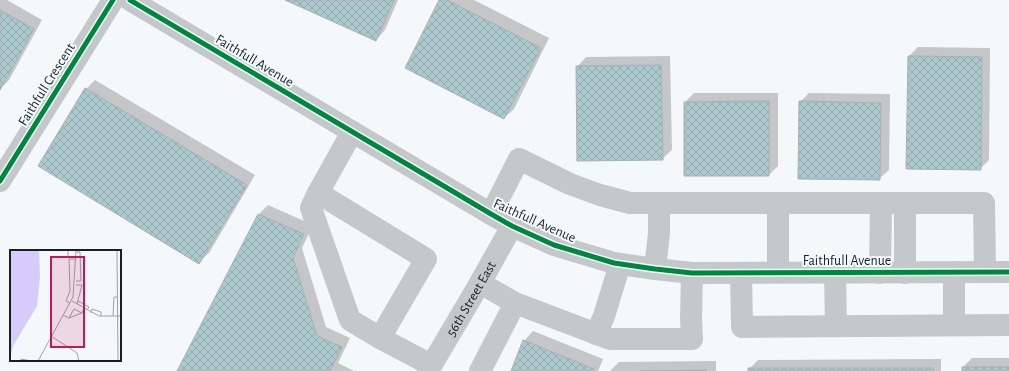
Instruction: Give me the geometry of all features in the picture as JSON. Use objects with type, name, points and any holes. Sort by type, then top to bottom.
[{"type":"street","name":"Faithfull Crescent","points":[[0,181],[113,0]]},
{"type":"street","name":"Faithfull Avenue","points":[[130,0],[491,214],[512,226],[554,245],[620,264],[692,273],[1009,272]]},
{"type":"street","points":[[352,132],[311,208],[350,320],[429,368]]},
{"type":"street","points":[[491,214],[519,159],[570,184],[600,195],[630,203],[984,203],[985,272]]},
{"type":"street","points":[[318,193],[426,258],[380,338]]},
{"type":"street","points":[[655,269],[659,233],[659,203]]},
{"type":"street","points":[[778,203],[778,272]]},
{"type":"street","points":[[880,272],[881,203]]},
{"type":"street","points":[[905,203],[905,272]]},
{"type":"street","name":"56th Street East","points":[[429,368],[480,284],[512,226]]},
{"type":"street","points":[[596,334],[604,316],[620,264]]},
{"type":"street","points":[[835,272],[836,326]]},
{"type":"street","points":[[954,272],[954,325]]},
{"type":"street","points":[[480,284],[515,303],[610,339],[692,339],[692,273]]},
{"type":"street","points":[[741,273],[742,327],[1009,325]]},
{"type":"street","points":[[480,371],[515,303]]},
{"type":"building","points":[[285,0],[394,0],[376,41]]},
{"type":"building","points":[[439,0],[447,0],[541,48],[504,119],[405,68]]},
{"type":"building","points":[[0,10],[34,29],[0,90]]},
{"type":"building","points":[[908,56],[982,57],[981,170],[906,169]]},
{"type":"building","points":[[661,65],[663,160],[577,161],[576,66]]},
{"type":"building","points":[[85,88],[247,185],[199,264],[38,166]]},
{"type":"building","points":[[769,101],[769,176],[684,176],[684,102]]},
{"type":"building","points":[[799,101],[881,103],[880,180],[798,179]]},
{"type":"building","points":[[258,214],[304,234],[293,258],[317,336],[342,347],[330,371],[177,371]]},
{"type":"building","points":[[523,340],[594,369],[593,371],[511,371]]},
{"type":"building","points":[[962,367],[1009,367],[1009,371],[962,371]]},
{"type":"building","points":[[748,368],[933,368],[933,371],[748,371]]},
{"type":"building","points":[[707,370],[707,371],[640,371]]},
{"type":"cycle path","points":[[0,181],[113,0]]},
{"type":"cycle path","points":[[130,0],[491,214],[512,226],[554,245],[614,263],[692,273],[1009,272]]}]
